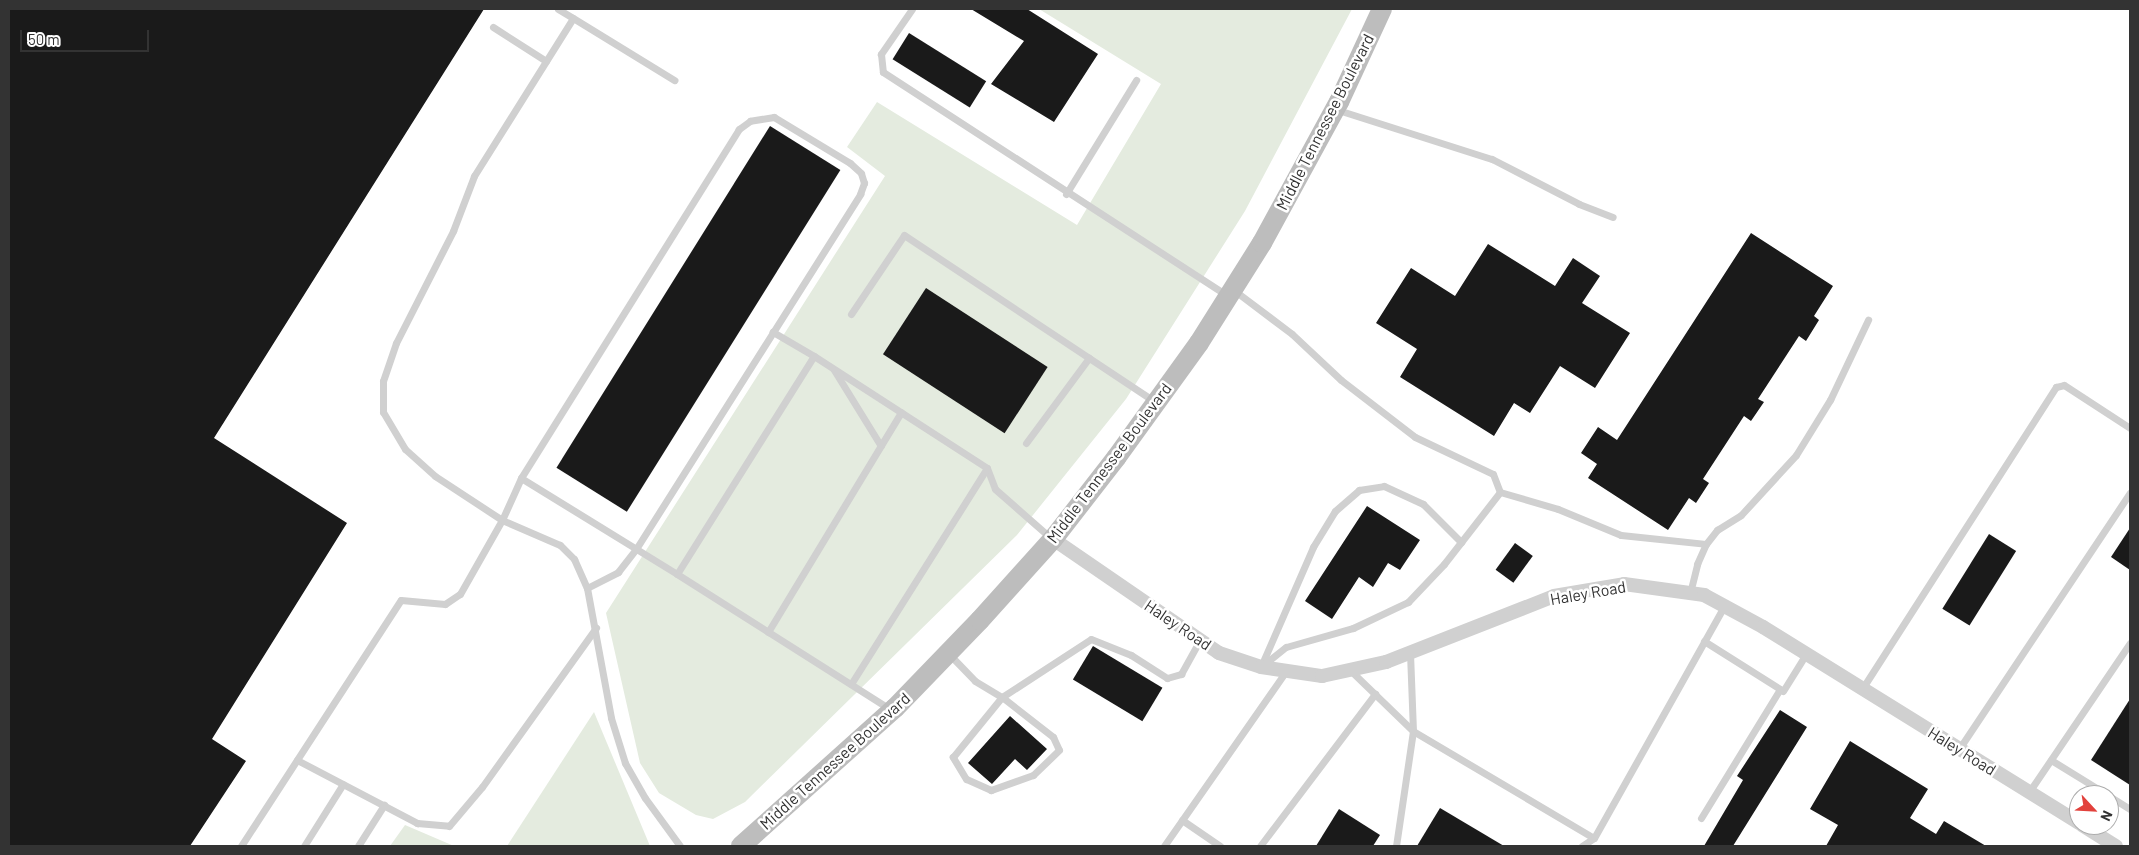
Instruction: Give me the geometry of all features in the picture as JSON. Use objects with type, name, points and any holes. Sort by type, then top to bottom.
[{"type":"main road","name":"Middle Tennessee Boulevard","points":[[741,846],[892,710],[948,653],[1053,539],[1156,403],[1262,243],[1335,109],[1382,9]]},
{"type":"street","name":"Haley Road","points":[[1053,539],[1219,653],[1261,667],[1322,676],[1351,671],[1410,652],[1554,596],[1624,584],[1704,595],[1806,654],[2069,817]]},
{"type":"street","name":"Haley Road","points":[[2098,835],[2116,846]]},
{"type":"lane","points":[[558,9],[674,80]]},
{"type":"lane","points":[[912,9],[882,54],[883,72],[1066,194],[1230,293],[1292,334],[1341,380],[1415,437],[1493,474],[1500,492]]},
{"type":"lane","points":[[573,18],[474,176],[453,231],[396,343],[382,381],[383,412],[405,449],[435,476],[502,520],[560,545],[574,559],[587,588],[596,628],[611,718],[626,763],[645,798],[680,846]]},
{"type":"lane","points":[[493,27],[546,61]]},
{"type":"lane","points":[[1066,194],[1136,80]]},
{"type":"lane","points":[[1335,109],[1492,159],[1579,204],[1613,217]]},
{"type":"lane","points":[[241,846],[401,600],[445,604],[460,594],[502,520],[521,478],[739,129],[764,117],[774,117],[850,163],[861,173],[864,183],[773,332],[636,549],[618,572],[587,588]]},
{"type":"lane","points":[[851,314],[904,235],[1156,403]]},
{"type":"lane","points":[[1690,593],[1697,564],[1706,544],[1717,530],[1741,515],[1796,456],[1830,400],[1868,320]]},
{"type":"lane","points":[[773,332],[814,356],[987,468],[995,489],[1053,539]]},
{"type":"lane","points":[[677,574],[814,356]]},
{"type":"lane","points":[[1026,443],[1089,358]]},
{"type":"lane","points":[[832,368],[881,446]]},
{"type":"lane","points":[[1862,689],[2056,387],[2064,386],[2130,428]]},
{"type":"lane","points":[[768,632],[901,412]]},
{"type":"lane","points":[[851,684],[987,468]]},
{"type":"lane","points":[[521,478],[892,710]]},
{"type":"lane","points":[[1261,667],[1313,547],[1335,510],[1359,490],[1384,486],[1423,504],[1461,542]]},
{"type":"lane","points":[[1261,667],[1286,647],[1353,628],[1408,602],[1461,542],[1500,492]]},
{"type":"lane","points":[[1500,492],[1558,509],[1620,535],[1706,544]]},
{"type":"lane","points":[[1959,749],[2130,492]]},
{"type":"lane","points":[[1582,846],[1594,838],[1724,606]]},
{"type":"lane","points":[[297,760],[417,823],[448,826],[482,787],[596,628]]},
{"type":"lane","points":[[948,653],[975,680],[1002,697],[1053,737],[1059,750],[1033,775],[991,790],[966,779],[953,757],[1002,697],[1091,639],[1131,655],[1167,678],[1182,674],[1200,640]]},
{"type":"lane","points":[[1704,641],[1783,691],[1806,654]]},
{"type":"lane","points":[[2029,792],[2130,643]]},
{"type":"lane","points":[[1396,846],[1413,731],[1410,652]]},
{"type":"lane","points":[[1164,846],[1286,671]]},
{"type":"lane","points":[[1351,671],[1413,731],[1594,838]]},
{"type":"lane","points":[[1701,818],[1780,689]]},
{"type":"lane","points":[[1260,846],[1375,694]]},
{"type":"lane","points":[[2050,760],[2091,785]]},
{"type":"lane","points":[[304,846],[343,784]]},
{"type":"lane","points":[[2119,802],[2130,809]]},
{"type":"lane","points":[[358,846],[384,806]]},
{"type":"lane","points":[[1182,820],[1220,846]]},
{"type":"shaded area","points":[[1039,9],[1352,9],[1245,211],[1126,399],[1017,535],[745,802],[713,819],[696,815],[659,793],[640,763],[606,613],[885,176],[847,147],[877,102],[1077,225],[1161,84]]},
{"type":"shaded area","points":[[594,712],[650,846],[507,846]]},
{"type":"shaded area","points":[[405,825],[454,846],[390,846]]},
{"type":"building","points":[[9,9],[484,9],[214,438],[347,523],[212,739],[246,761],[190,846],[9,846]]},
{"type":"building","points":[[971,9],[1027,9],[1098,54],[1054,122],[991,84],[1024,41]]},
{"type":"building","points":[[909,33],[986,81],[970,108],[893,59]]},
{"type":"building","points":[[770,126],[840,170],[627,512],[556,468]]},
{"type":"building","points":[[1751,233],[1833,286],[1814,316],[1819,320],[1806,341],[1799,336],[1758,399],[1764,402],[1751,421],[1744,416],[1703,479],[1709,483],[1696,503],[1689,498],[1668,530],[1588,478],[1597,464],[1581,453],[1598,427],[1617,440]]},
{"type":"building","points":[[1488,244],[1555,286],[1573,258],[1600,276],[1582,303],[1630,333],[1595,388],[1560,366],[1530,413],[1514,403],[1494,436],[1400,377],[1417,349],[1376,323],[1411,268],[1455,296]]},
{"type":"building","points":[[926,288],[1048,367],[1005,433],[883,354]]},
{"type":"building","points":[[1367,506],[1420,540],[1400,570],[1388,563],[1373,587],[1359,577],[1332,619],[1305,601]]},
{"type":"building","points":[[2130,528],[2130,570],[2111,557]]},
{"type":"building","points":[[1989,534],[2016,551],[1970,626],[1942,609]]},
{"type":"building","points":[[1515,543],[1533,556],[1513,583],[1496,570]]},
{"type":"building","points":[[1093,646],[1162,688],[1142,721],[1073,679]]},
{"type":"building","points":[[2130,699],[2130,785],[2091,760]]},
{"type":"building","points":[[1780,710],[1807,727],[1733,846],[1704,846],[1743,780],[1737,776]]},
{"type":"building","points":[[1010,716],[1047,749],[1027,770],[1015,759],[992,784],[968,763]]},
{"type":"building","points":[[1850,741],[1928,789],[1910,818],[1936,834],[1944,821],[1986,846],[1826,846],[1838,825],[1810,809]]},
{"type":"building","points":[[1440,808],[1504,846],[1417,846]]},
{"type":"building","points":[[1339,809],[1380,835],[1373,846],[1316,846]]}]
